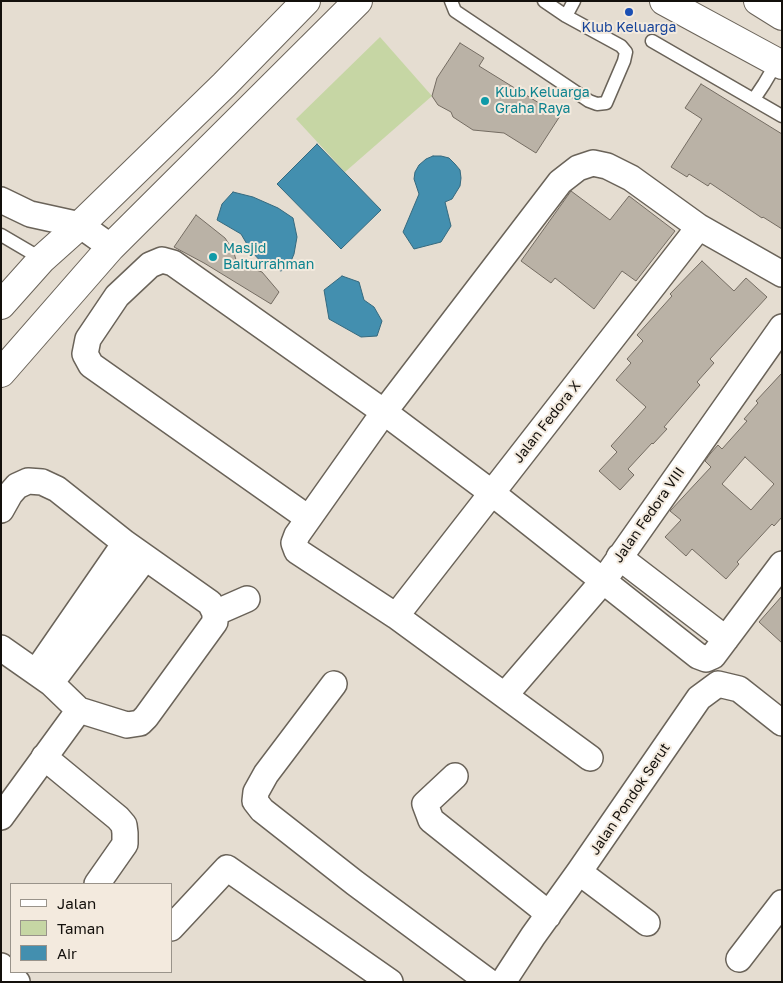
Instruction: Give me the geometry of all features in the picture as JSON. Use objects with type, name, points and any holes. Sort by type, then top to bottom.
[{"type":"street","points":[[1,305],[42,259],[80,225],[224,85],[306,1]]},
{"type":"street","points":[[1,374],[111,248],[358,1]]},
{"type":"street","points":[[664,1],[779,63]]},
{"type":"street","points":[[758,1],[782,16]]},
{"type":"street","points":[[590,758],[396,616],[297,551],[294,543],[308,518],[384,412],[560,182],[578,168],[593,163],[608,166],[631,178],[699,227],[782,274]]},
{"type":"street","points":[[1,200],[30,214],[80,225],[111,248]]},
{"type":"street","name":"Jalan Fedora X","points":[[396,616],[699,227]]},
{"type":"street","points":[[308,518],[91,365],[85,354],[88,339],[117,296],[150,265],[162,260],[173,263],[384,412],[492,492],[698,656],[706,659],[713,656],[782,564]]},
{"type":"street","name":"Jalan Fedora VIII","points":[[505,695],[604,580],[782,327]]},
{"type":"street","points":[[1,510],[17,486],[28,480],[42,482],[57,490],[125,544],[210,603],[215,612],[215,622],[146,717],[140,722],[127,726],[79,710],[43,678],[1,648]]},
{"type":"street","points":[[43,678],[125,544]]},
{"type":"street","points":[[619,557],[726,639]]},
{"type":"street","points":[[43,678],[145,558]]},
{"type":"street","points":[[215,612],[246,599]]},
{"type":"street","points":[[334,684],[266,774],[256,792],[255,801],[262,810],[355,883],[489,982]]},
{"type":"street","name":"Jalan Pondok Serut","points":[[503,982],[698,698],[718,684],[739,689],[782,724]]},
{"type":"street","points":[[1,817],[79,710]]},
{"type":"street","points":[[44,757],[124,825],[125,844],[98,883]]},
{"type":"street","points":[[455,776],[425,804],[431,820],[539,906],[548,916]]},
{"type":"street","points":[[172,927],[227,868],[390,982]]},
{"type":"street","points":[[579,872],[647,923]]},
{"type":"street","points":[[739,959],[782,903]]},
{"type":"street","points":[[1,966],[17,982]]},
{"type":"lane","points":[[451,1],[455,11],[589,101],[597,104],[606,103],[626,52],[621,46],[566,16],[548,3]]},
{"type":"lane","points":[[566,16],[574,1]]},
{"type":"lane","points":[[652,42],[782,116]]},
{"type":"lane","points":[[754,99],[779,63]]},
{"type":"lane","points":[[1,235],[42,259]]},
{"type":"green space","points":[[380,37],[432,96],[345,172],[296,119]]},
{"type":"water","points":[[317,144],[381,210],[341,249],[277,184]]},
{"type":"water","points":[[433,156],[449,158],[455,164],[460,170],[460,186],[452,199],[445,202],[451,226],[441,242],[414,249],[403,232],[419,194],[414,179],[415,172],[419,165]]},
{"type":"water","points":[[233,192],[253,197],[278,208],[293,218],[297,237],[294,254],[289,266],[281,271],[265,266],[251,251],[241,234],[217,220],[222,204]]},
{"type":"water","points":[[342,276],[359,282],[364,300],[374,307],[382,321],[377,336],[361,337],[329,319],[324,290]]},
{"type":"building","name":"Klub Keluarga Graha Raya","points":[[460,43],[484,58],[479,66],[560,116],[536,153],[504,133],[473,130],[453,117],[451,112],[438,105],[432,96],[437,78]]},
{"type":"building","points":[[701,84],[782,134],[782,229],[710,183],[708,186],[689,174],[687,177],[671,167],[702,119],[685,108]]},
{"type":"building","points":[[571,191],[610,220],[629,196],[675,231],[636,281],[622,271],[594,309],[555,278],[551,283],[521,261]]},
{"type":"building","name":"Masjid Baiturrahman","points":[[196,215],[225,238],[233,250],[237,263],[262,272],[279,292],[271,304],[174,247]]},
{"type":"building","points":[[702,261],[734,291],[746,278],[767,297],[710,359],[714,363],[697,382],[700,385],[664,427],[667,429],[628,469],[634,475],[620,490],[599,471],[617,452],[611,446],[646,407],[616,380],[631,363],[627,359],[643,341],[637,335],[672,296],[670,294]]},
{"type":"building","points":[[782,373],[782,517],[774,526],[772,524],[737,562],[739,564],[726,579],[692,549],[686,556],[665,537],[681,520],[670,511],[711,467],[705,461],[710,454],[718,445],[722,449],[747,421],[744,419],[758,403],[756,401]],"holes":[[[745,457],[774,484],[751,510],[722,484]]]},
{"type":"building","points":[[782,596],[782,643],[759,622]]},
{"type":"place","name":"Klub Keluarga","points":[[629,12]]},
{"type":"place","name":"Klub Keluarga Graha Raya","points":[[485,101]]},
{"type":"place","name":"Masjid Baiturrahman","points":[[213,257]]}]
